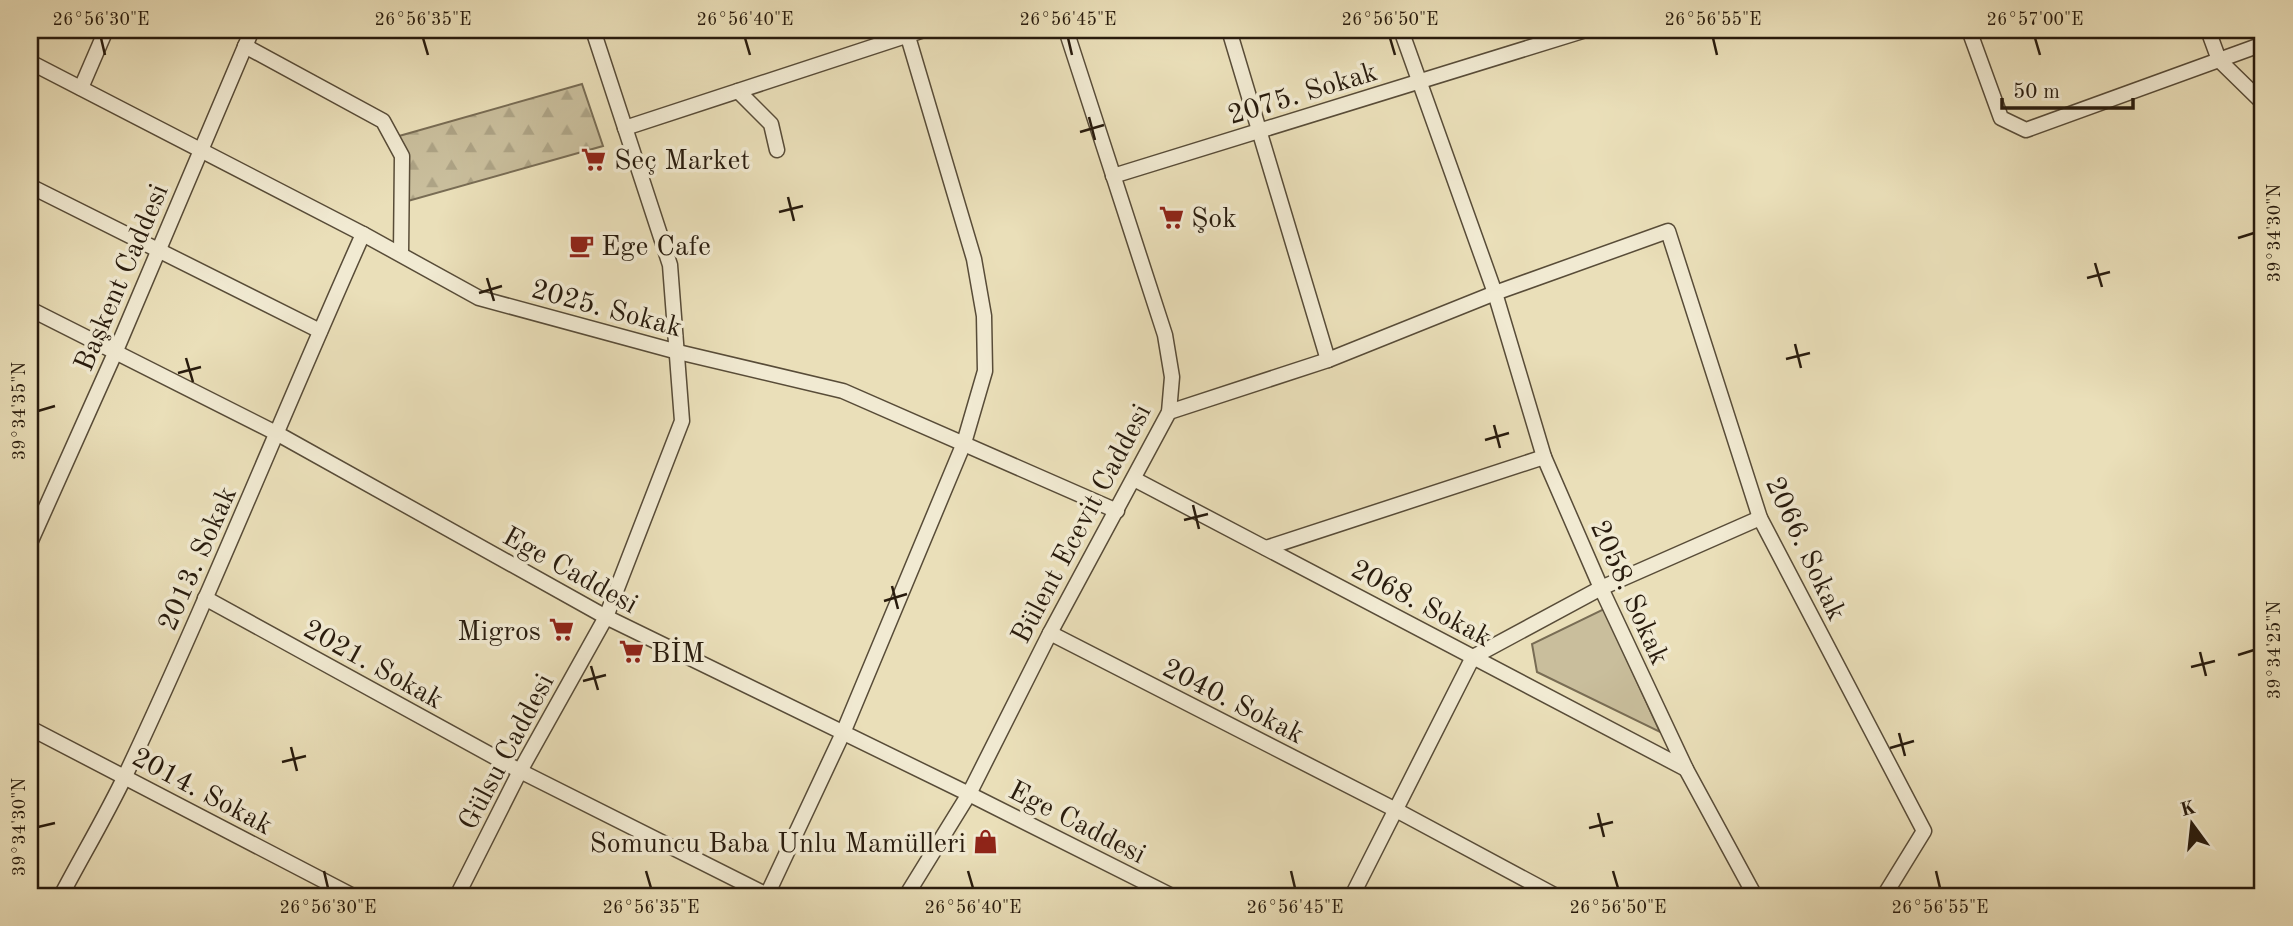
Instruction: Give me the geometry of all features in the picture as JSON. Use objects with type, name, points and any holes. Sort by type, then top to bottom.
[{"type":"street","points":[[81,88],[106,30]]},
{"type":"street","name":"Başkent Caddesi","points":[[30,543],[115,352],[252,30]]},
{"type":"street","name":"Gülsu Caddesi","points":[[457,896],[520,771],[606,617],[682,421],[670,265],[593,30]]},
{"type":"street","points":[[625,128],[906,33],[924,30]]},
{"type":"street","name":"Bülent Ecevit Caddesi","points":[[906,896],[969,794],[1050,633],[1169,412],[1172,377],[1165,335],[1066,30]]},
{"type":"street","points":[[1229,30],[1328,360]]},
{"type":"street","name":"2058. Sokak","points":[[1401,30],[1494,293],[1544,457],[1601,589],[1686,769],[1755,896]]},
{"type":"street","name":"2075. Sokak","points":[[1114,176],[1586,30]]},
{"type":"street","points":[[1969,30],[2001,118],[2026,130],[2263,44]]},
{"type":"street","points":[[2208,30],[2219,60],[2263,103]]},
{"type":"street","points":[[768,896],[843,733],[964,443],[985,371],[984,316],[974,259],[906,33]]},
{"type":"street","points":[[245,46],[383,121],[402,156],[401,254]]},
{"type":"street","name":"2025. Sokak","points":[[30,62],[363,234],[479,298],[678,352],[843,391],[1117,511]]},
{"type":"street","points":[[738,91],[771,124],[777,150]]},
{"type":"street","points":[[30,186],[320,331]]},
{"type":"street","name":"2066. Sokak","points":[[1494,293],[1668,231],[1760,518],[1924,831],[1884,896]]},
{"type":"street","name":"2013. Sokak","points":[[61,896],[125,776],[278,434],[363,234]]},
{"type":"street","points":[[1169,412],[1328,360],[1494,293]]},
{"type":"street","name":"Ege Caddesi","points":[[30,309],[278,434],[606,617],[1172,896]]},
{"type":"street","points":[[1266,548],[1544,457]]},
{"type":"street","name":"2068. Sokak","points":[[1135,479],[1686,769]]},
{"type":"street","points":[[1352,896],[1473,657],[1601,589],[1760,518]]},
{"type":"street","name":"2021. Sokak","points":[[205,597],[520,771],[768,896]]},
{"type":"street","name":"2040. Sokak","points":[[1050,633],[1396,810],[1556,896]]},
{"type":"street","name":"2014. Sokak","points":[[30,728],[353,896]]},
{"type":"green space","points":[[582,84],[603,146],[408,201],[399,136]]},
{"type":"green space","points":[[1604,609],[1660,732],[1537,672],[1532,644]]},
{"type":"place","name":"Seç Market","points":[[594,159]]},
{"type":"place","name":"Şok","points":[[1171,217]]},
{"type":"place","name":"Ege Cafe","points":[[581,245]]},
{"type":"place","name":"Migros","points":[[561,630]]},
{"type":"place","name":"BİM","points":[[631,652]]},
{"type":"place","name":"Somuncu Baba Unlu Mamülleri","points":[[986,842]]}]
